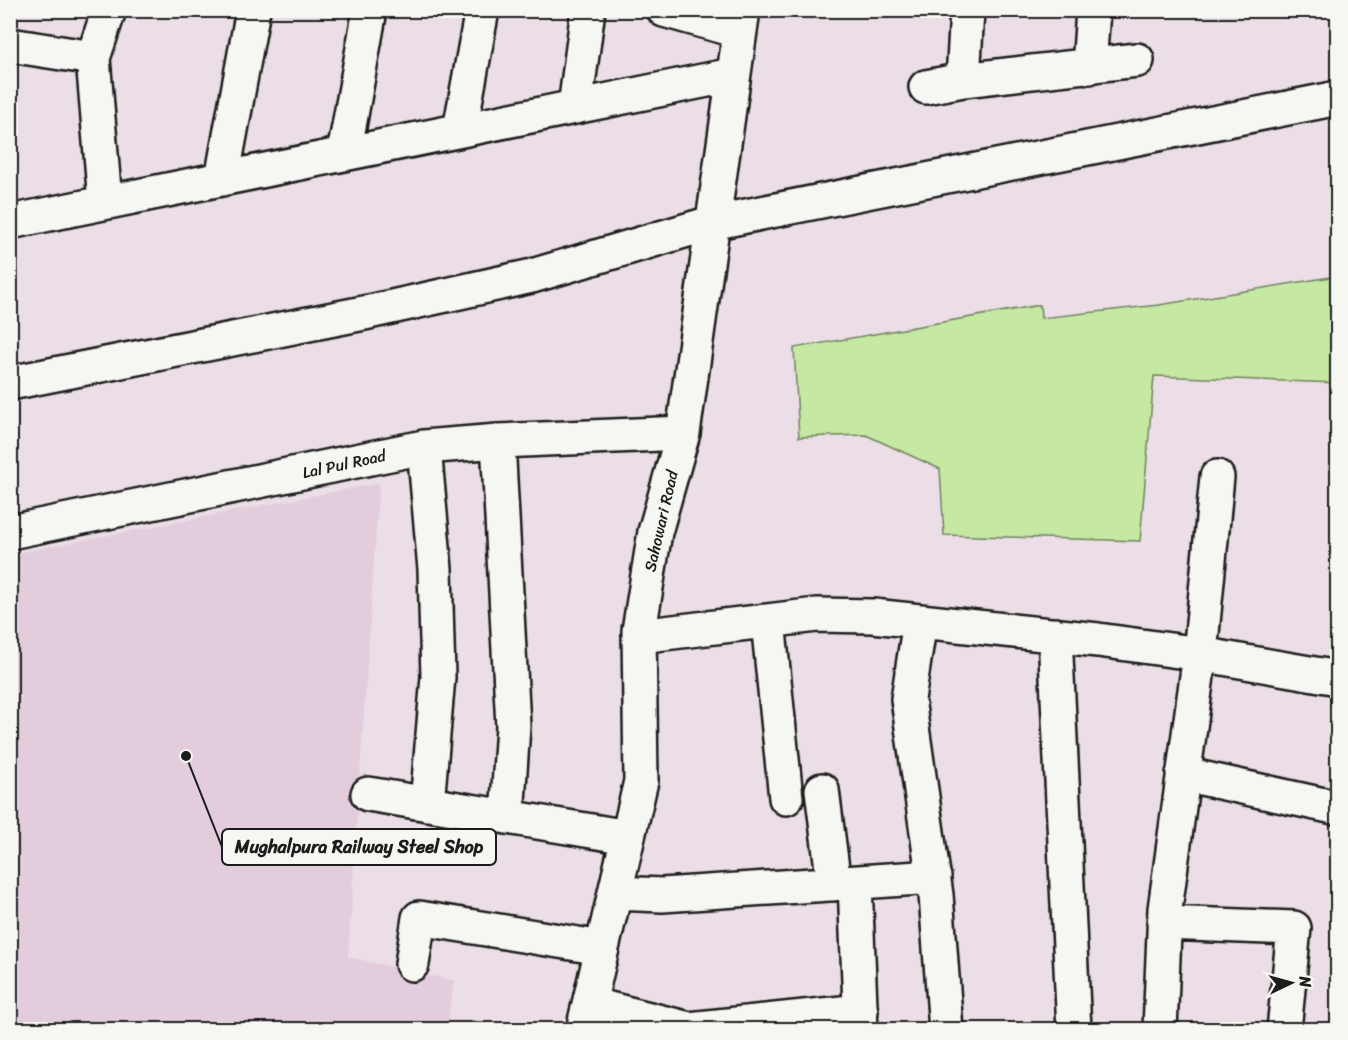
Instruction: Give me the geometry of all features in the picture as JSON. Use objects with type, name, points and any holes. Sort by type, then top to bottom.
[{"type":"street","points":[[105,202],[93,58],[109,10]]},
{"type":"street","points":[[222,179],[254,10]]},
{"type":"street","points":[[344,154],[370,10]]},
{"type":"street","points":[[460,130],[482,10]]},
{"type":"street","points":[[574,107],[588,10]]},
{"type":"street","points":[[963,80],[967,10]]},
{"type":"street","points":[[1089,67],[1093,10]]},
{"type":"street","points":[[675,12],[741,21]]},
{"type":"street","name":"Sahowari Road","points":[[586,1017],[641,781],[639,636],[655,532],[683,433],[741,21]]},
{"type":"street","points":[[10,45],[93,58]]},
{"type":"street","points":[[926,87],[963,80],[1137,60]]},
{"type":"street","points":[[10,222],[732,75]]},
{"type":"street","points":[[10,383],[369,312],[520,278],[711,223],[1338,98]]},
{"type":"street","name":"Lal Pul Road","points":[[10,532],[424,447],[498,441],[683,433]]},
{"type":"street","points":[[498,441],[513,726],[507,817]]},
{"type":"street","points":[[424,447],[435,569],[438,677],[427,804]]},
{"type":"street","points":[[1160,1029],[1164,923],[1200,654],[1217,477]]},
{"type":"street","points":[[639,636],[817,615],[873,616],[1055,635],[1200,654],[1338,678]]},
{"type":"street","points":[[768,621],[786,798]]},
{"type":"street","points":[[920,621],[908,699],[934,877],[946,1029]]},
{"type":"street","points":[[1055,635],[1074,1029]]},
{"type":"street","points":[[1183,774],[1338,808]]},
{"type":"street","points":[[586,1017],[689,1029],[861,1020],[845,883],[822,790]]},
{"type":"street","points":[[368,794],[628,837]]},
{"type":"street","points":[[615,893],[662,895],[934,877]]},
{"type":"street","points":[[412,964],[419,918],[602,948]]},
{"type":"street","points":[[1164,923],[1294,928],[1284,1029]]},
{"type":"shaded area","points":[[379,483],[348,957],[454,981],[447,1029],[11,1030],[11,554]]},
{"type":"green space","points":[[1337,276],[1337,383],[1154,376],[1140,541],[944,535],[940,469],[866,435],[799,437],[794,348],[1040,305],[1041,318],[1159,305]]},
{"type":"place","name":"Mughalpura Railway Steel Shop","points":[[186,756]]}]
